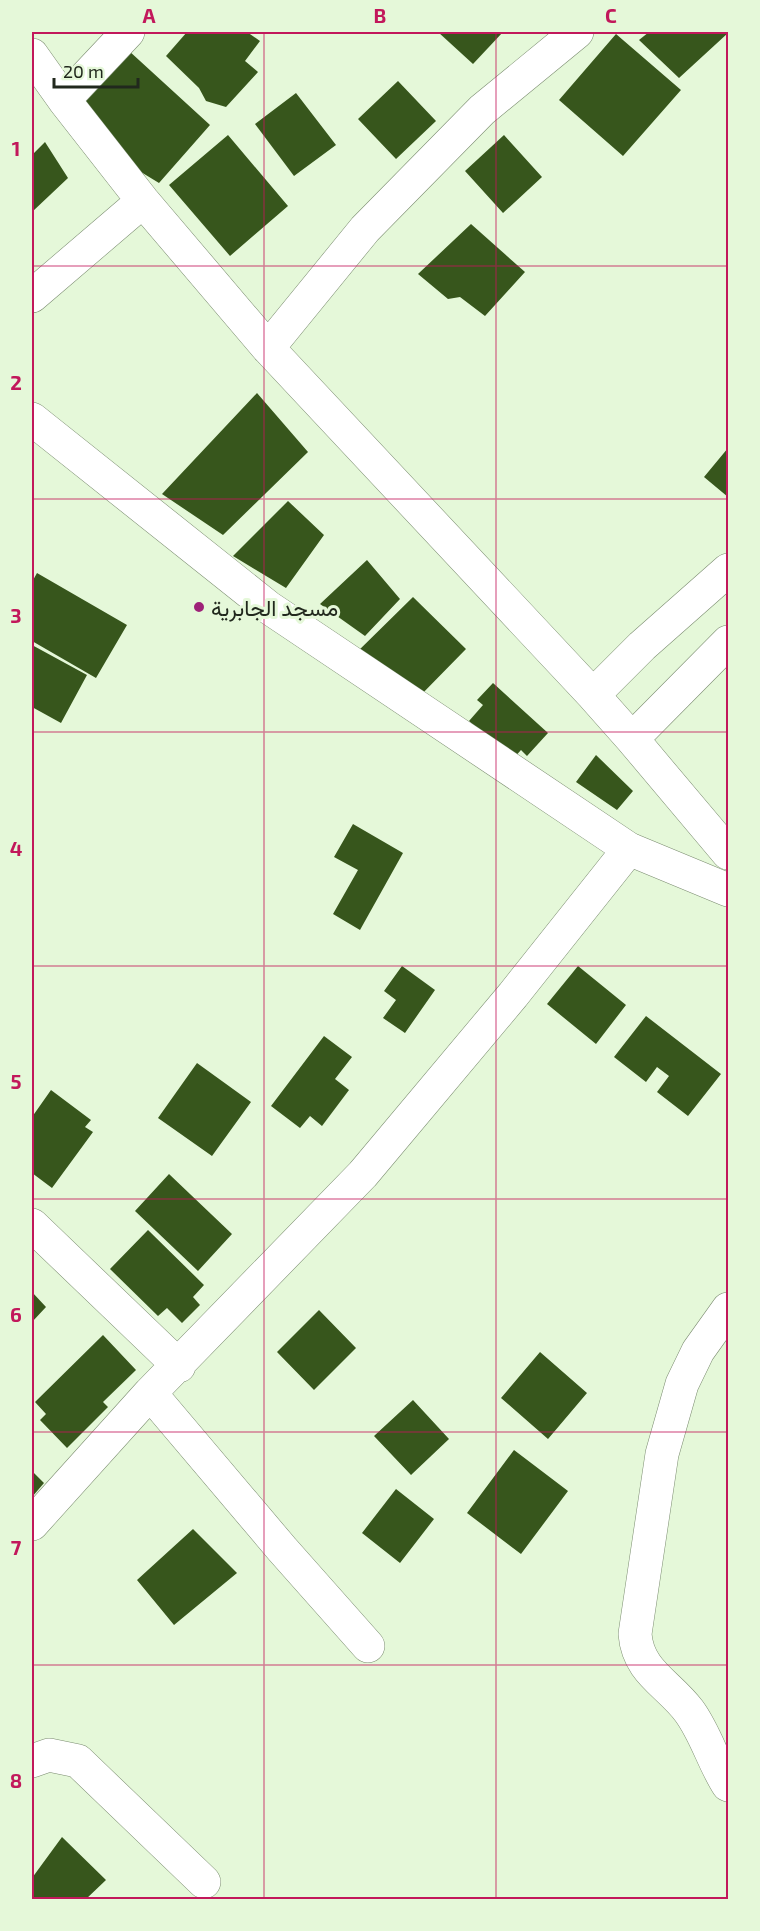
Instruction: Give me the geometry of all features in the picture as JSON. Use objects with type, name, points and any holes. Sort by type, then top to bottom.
[{"type":"street","points":[[64,100],[128,32]]},
{"type":"street","points":[[268,348],[374,220],[482,110],[577,32]]},
{"type":"street","points":[[32,55],[143,201],[268,348],[593,695],[729,853]]},
{"type":"street","points":[[32,296],[143,201]]},
{"type":"street","points":[[32,419],[268,607],[629,849],[729,890]]},
{"type":"street","points":[[593,695],[642,646],[729,570]]},
{"type":"street","points":[[632,739],[729,642]]},
{"type":"street","points":[[32,1524],[150,1393],[179,1366],[363,1174],[513,995],[629,849]]},
{"type":"street","points":[[32,1225],[179,1366]]},
{"type":"street","points":[[729,1309],[698,1351],[682,1384],[662,1454],[635,1634],[636,1648],[641,1660],[688,1710],[703,1733],[729,1785]]},
{"type":"street","points":[[150,1393],[282,1549],[368,1646]]},
{"type":"street","points":[[32,1761],[49,1755],[78,1761],[204,1882]]},
{"type":"building","points":[[187,32],[247,32],[260,41],[245,61],[258,72],[226,107],[206,101],[199,88],[166,56]]},
{"type":"building","points":[[438,32],[503,32],[473,64]]},
{"type":"building","points":[[649,32],[728,33],[679,78],[639,40]]},
{"type":"building","points":[[616,34],[681,90],[623,156],[559,100]]},
{"type":"building","points":[[128,50],[210,125],[159,183],[136,169],[82,100]]},
{"type":"building","points":[[398,81],[436,121],[396,159],[358,119]]},
{"type":"building","points":[[296,93],[336,145],[294,176],[255,124]]},
{"type":"building","points":[[228,135],[288,206],[230,256],[169,185]]},
{"type":"building","points":[[504,135],[542,177],[503,213],[465,171]]},
{"type":"building","points":[[45,142],[68,178],[32,212],[32,155]]},
{"type":"building","points":[[471,224],[525,272],[485,316],[460,297],[448,299],[418,274]]},
{"type":"building","points":[[257,393],[308,452],[223,535],[162,494]]},
{"type":"building","points":[[728,448],[728,497],[704,477]]},
{"type":"building","points":[[288,501],[324,535],[286,588],[233,556]]},
{"type":"building","points":[[367,560],[400,599],[365,636],[320,604]]},
{"type":"building","points":[[37,573],[127,625],[96,678],[32,641],[32,582]]},
{"type":"building","points":[[413,597],[466,649],[417,699],[353,656]]},
{"type":"building","points":[[32,645],[87,675],[61,723],[32,707]]},
{"type":"building","points":[[493,683],[548,733],[527,756],[521,750],[512,760],[469,721],[483,705],[477,700]]},
{"type":"building","points":[[596,755],[633,791],[617,810],[576,782]]},
{"type":"building","points":[[353,824],[403,853],[360,930],[333,914],[358,870],[334,857]]},
{"type":"building","points":[[402,966],[435,990],[405,1033],[383,1018],[396,1000],[384,991]]},
{"type":"building","points":[[578,966],[626,1005],[596,1044],[547,1004]]},
{"type":"building","points":[[646,1016],[721,1074],[688,1116],[657,1092],[669,1076],[657,1067],[646,1082],[614,1057]]},
{"type":"building","points":[[324,1036],[352,1057],[335,1079],[349,1090],[322,1126],[310,1116],[300,1128],[271,1106]]},
{"type":"building","points":[[197,1063],[251,1102],[212,1156],[158,1118]]},
{"type":"building","points":[[51,1090],[91,1120],[85,1127],[93,1132],[52,1188],[32,1173],[32,1117]]},
{"type":"building","points":[[169,1174],[232,1234],[198,1271],[135,1211]]},
{"type":"building","points":[[148,1230],[204,1285],[193,1297],[200,1305],[182,1323],[167,1308],[158,1316],[110,1269]]},
{"type":"building","points":[[32,1292],[46,1307],[32,1322]]},
{"type":"building","points":[[319,1310],[356,1348],[314,1390],[277,1352]]},
{"type":"building","points":[[103,1335],[136,1370],[103,1402],[108,1407],[67,1448],[40,1420],[46,1414],[35,1402]]},
{"type":"building","points":[[540,1352],[587,1393],[548,1439],[501,1398]]},
{"type":"building","points":[[413,1400],[449,1439],[411,1475],[374,1436]]},
{"type":"building","points":[[514,1450],[568,1491],[521,1554],[467,1513]]},
{"type":"building","points":[[32,1471],[44,1483],[32,1497]]},
{"type":"building","points":[[396,1489],[434,1519],[400,1563],[362,1533]]},
{"type":"building","points":[[193,1529],[237,1573],[174,1625],[137,1580]]},
{"type":"building","points":[[62,1837],[106,1880],[85,1900],[32,1900],[32,1878]]},
{"type":"place","name":"مسجد الجابرية","points":[[199,607]]}]
